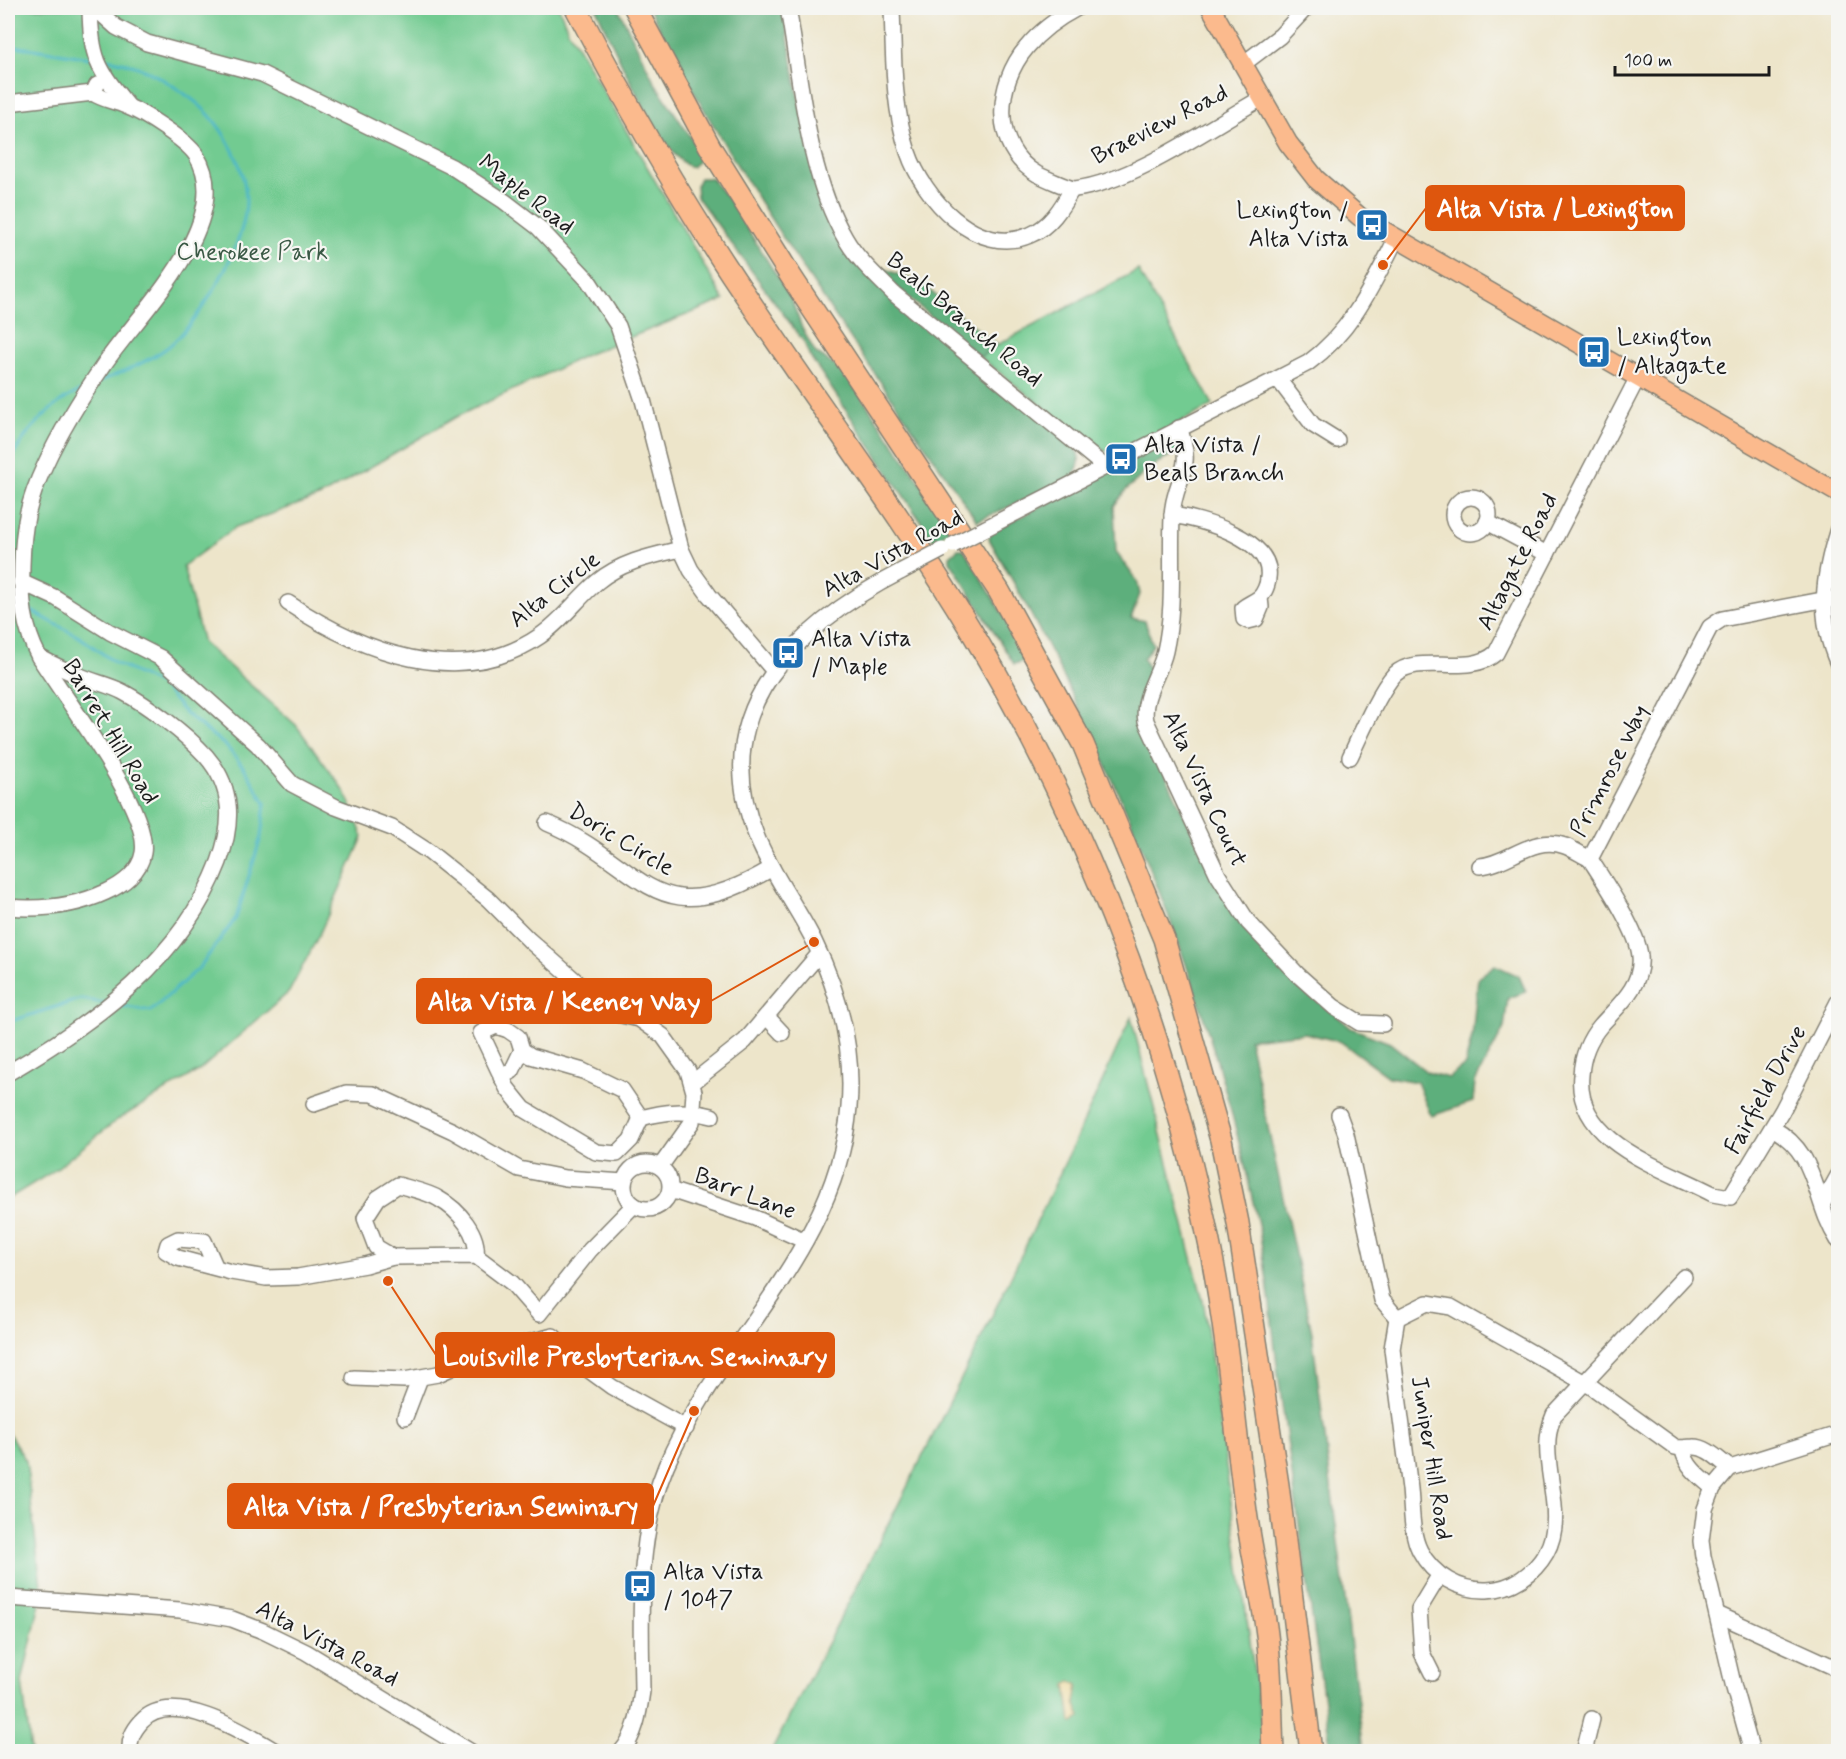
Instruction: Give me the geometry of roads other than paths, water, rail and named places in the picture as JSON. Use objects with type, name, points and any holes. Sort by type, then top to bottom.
[{"type":"highway","points":[[576,8],[667,171],[743,292],[904,525],[973,633],[1052,779],[1096,875],[1145,999],[1180,1120],[1211,1249],[1246,1513],[1267,1632],[1273,1752]]},
{"type":"highway","points":[[635,8],[710,147],[792,278],[999,591],[1083,744],[1164,939],[1221,1140],[1238,1223],[1278,1485],[1311,1752]]},
{"type":"main road","points":[[1211,8],[1288,143],[1311,174],[1360,218],[1839,493]]},
{"type":"street","points":[[90,8],[93,46],[102,75],[128,106]]},
{"type":"street","name":"Maple Road","points":[[95,8],[116,27],[147,43],[262,74],[431,157],[475,180],[538,227],[588,280],[618,326],[643,400],[681,549],[691,570],[709,595],[774,671]]},
{"type":"street","name":"Beals Branch Road","points":[[788,8],[819,173],[835,220],[847,241],[865,265],[893,294],[1105,467]]},
{"type":"street","points":[[892,8],[893,83],[903,135],[920,179],[936,201],[960,222],[979,234],[1011,240],[1029,236],[1047,224],[1072,189]]},
{"type":"street","name":"Braeview Road","points":[[1077,8],[1056,13],[1027,47],[1012,71],[1004,95],[1004,126],[1010,147],[1021,162],[1041,176],[1072,189],[1118,177],[1262,98]]},
{"type":"street","points":[[1243,64],[1280,36],[1306,8]]},
{"type":"street","points":[[93,93],[102,75]]},
{"type":"street","points":[[8,103],[93,93],[128,106]]},
{"type":"street","name":"Barret Hill Road","points":[[8,907],[51,907],[99,895],[126,880],[139,864],[143,852],[142,830],[126,792],[39,657],[24,622],[21,585],[26,513],[45,465],[104,364],[171,278],[204,212],[206,190],[203,170],[191,149],[128,106]]},
{"type":"street","name":"Alta Vista Road","points":[[621,1752],[634,1729],[642,1691],[640,1586],[645,1534],[665,1469],[686,1428],[805,1241],[822,1209],[840,1161],[850,1105],[846,1035],[834,988],[819,954],[772,868],[748,814],[743,787],[743,759],[750,717],[763,686],[788,654],[826,618],[869,588],[1278,379],[1314,358],[1342,333],[1360,309],[1396,239]]},
{"type":"street","name":"Altagate Road","points":[[1350,757],[1392,677],[1400,671],[1417,666],[1479,663],[1496,652],[1638,377]]},
{"type":"street","points":[[1278,379],[1312,425],[1336,440]]},
{"type":"street","name":"Alta Vista Court","points":[[1179,428],[1188,454],[1172,515],[1170,617],[1165,652],[1144,705],[1149,728],[1218,875],[1248,922],[1297,974],[1334,1007],[1360,1023],[1383,1024]]},
{"type":"street","points":[[1172,515],[1203,522],[1255,546],[1264,557],[1269,570],[1266,588],[1260,598]]},
{"type":"street","points":[[1487,522],[1547,554]]},
{"type":"street","points":[[1839,529],[1822,600],[1828,635],[1839,664]]},
{"type":"street","name":"Alta Circle","points":[[288,603],[337,631],[375,649],[436,662],[467,662],[499,656],[540,636],[598,581],[612,572],[649,556],[681,549]]},
{"type":"street","points":[[21,585],[56,597],[110,632],[161,658],[258,745],[292,784],[336,807],[392,828],[429,852],[488,899],[529,940],[612,1013],[639,1019],[663,1036],[688,1071],[694,1092],[692,1122],[660,1167]]},
{"type":"street","name":"Primrose Way","points":[[1730,1197],[1713,1194],[1612,1141],[1594,1124],[1584,1108],[1580,1082],[1585,1052],[1600,1027],[1630,993],[1636,980],[1641,957],[1636,938],[1590,859],[1710,627],[1722,619],[1822,600]]},
{"type":"street","points":[[8,1073],[96,1015],[150,969],[192,918],[206,893],[228,833],[228,796],[222,779],[206,756],[173,727],[123,692],[39,657]]},
{"type":"street","name":"Doric Circle","points":[[547,823],[575,835],[644,885],[673,896],[693,898],[723,893],[772,868]]},
{"type":"street","points":[[1480,866],[1494,865],[1525,848],[1541,843],[1565,846],[1590,859]]},
{"type":"street","points":[[692,1083],[745,1041],[819,954]]},
{"type":"street","name":"Fairfield Drive","points":[[1730,1197],[1772,1128],[1839,1002]]},
{"type":"street","points":[[767,1017],[783,1033]]},
{"type":"street","points":[[641,1118],[622,1090],[583,1071],[531,1056],[522,1050],[518,1037],[508,1030],[496,1026],[481,1032],[501,1077],[524,1109],[596,1152],[617,1154],[631,1140],[641,1118],[666,1111],[693,1112],[712,1116]]},
{"type":"street","points":[[501,1077],[512,1071],[522,1050]]},
{"type":"street","points":[[314,1104],[346,1093],[373,1094],[453,1131],[519,1169],[560,1177],[624,1182]]},
{"type":"street","points":[[1339,1115],[1346,1134],[1382,1300],[1397,1318],[1427,1303],[1450,1307],[1583,1382],[1675,1447],[1683,1450],[1693,1447],[1702,1449],[1730,1468]]},
{"type":"street","points":[[1772,1128],[1787,1136],[1804,1156],[1839,1240]]},
{"type":"street","points":[[648,1163],[660,1167],[668,1177],[670,1190],[664,1202],[653,1209],[634,1205],[625,1195],[624,1182],[635,1166],[648,1163]]},
{"type":"street","points":[[1823,1203],[1839,1176]]},
{"type":"street","points":[[393,1257],[376,1247],[365,1218],[378,1198],[398,1185],[439,1198],[466,1222],[478,1245],[476,1256]]},
{"type":"street","name":"Barr Lane","points":[[670,1190],[755,1218],[805,1241]]},
{"type":"street","points":[[216,1268],[266,1278],[298,1277],[365,1265],[393,1257],[476,1256],[512,1283],[539,1314],[591,1250],[634,1205]]},
{"type":"street","name":"Juniper Hill Road","points":[[1397,1318],[1392,1349],[1415,1533],[1420,1551],[1439,1576],[1465,1587],[1491,1590],[1518,1582],[1540,1563],[1550,1546],[1554,1528],[1546,1441],[1548,1428],[1559,1409],[1684,1277]]},
{"type":"street","points":[[354,1378],[404,1380],[438,1374],[475,1357],[554,1336],[586,1368],[612,1388],[686,1428]]},
{"type":"street","points":[[405,1417],[420,1377]]},
{"type":"street","points":[[1752,1752],[1701,1541],[1705,1509],[1713,1488],[1730,1468],[1839,1434]]},
{"type":"street","points":[[1683,1450],[1684,1459],[1696,1474],[1713,1488]]},
{"type":"street","points":[[1432,1673],[1422,1653],[1419,1609],[1439,1576]]},
{"type":"street","name":"Alta Vista Road","points":[[8,1598],[180,1610],[232,1619],[263,1630],[306,1652],[471,1752]]},
{"type":"street","points":[[1717,1614],[1839,1669]]},
{"type":"street","points":[[130,1752],[132,1735],[145,1718],[160,1712],[171,1711],[222,1720],[277,1752]]},
{"type":"street","points":[[1584,1752],[1592,1719]]},
{"type":"waterway","points":[[8,45],[90,58]]},
{"type":"waterway","points":[[99,382],[135,366],[168,347],[194,319],[230,259],[244,219],[246,201],[245,186],[236,157],[220,129],[200,106],[169,83],[148,72],[126,63],[103,59]]},
{"type":"waterway","points":[[8,466],[28,432],[37,422],[57,404],[80,391]]},
{"type":"waterway","points":[[8,598],[17,603]]},
{"type":"waterway","points":[[28,609],[81,638],[114,662],[162,686],[186,714],[226,746],[245,769],[265,803],[261,837],[236,918],[199,968],[151,1011],[116,1005]]},
{"type":"waterway","points":[[8,1022],[81,999],[104,1003]]},
{"type":"place","name":"Lexington / Alta Vista","points":[[1372,225]]},
{"type":"place","name":"Alta Vista / Lexington","points":[[1383,265]]},
{"type":"place","name":"Lexington / Altagate","points":[[1594,352]]},
{"type":"place","name":"Alta Vista / Beals Branch","points":[[1121,459]]},
{"type":"place","name":"Alta Vista / Maple","points":[[788,653]]},
{"type":"place","name":"Alta Vista / Keeney Way","points":[[814,942]]},
{"type":"place","name":"Louisville Presbyterian Seminary","points":[[388,1281]]},
{"type":"place","name":"Alta Vista / Presbyterian Seminary","points":[[694,1411]]},
{"type":"place","name":"Alta Vista / 1047","points":[[640,1586]]},
{"type":"park label","name":"Cherokee Park","points":[[252,252]]}]
